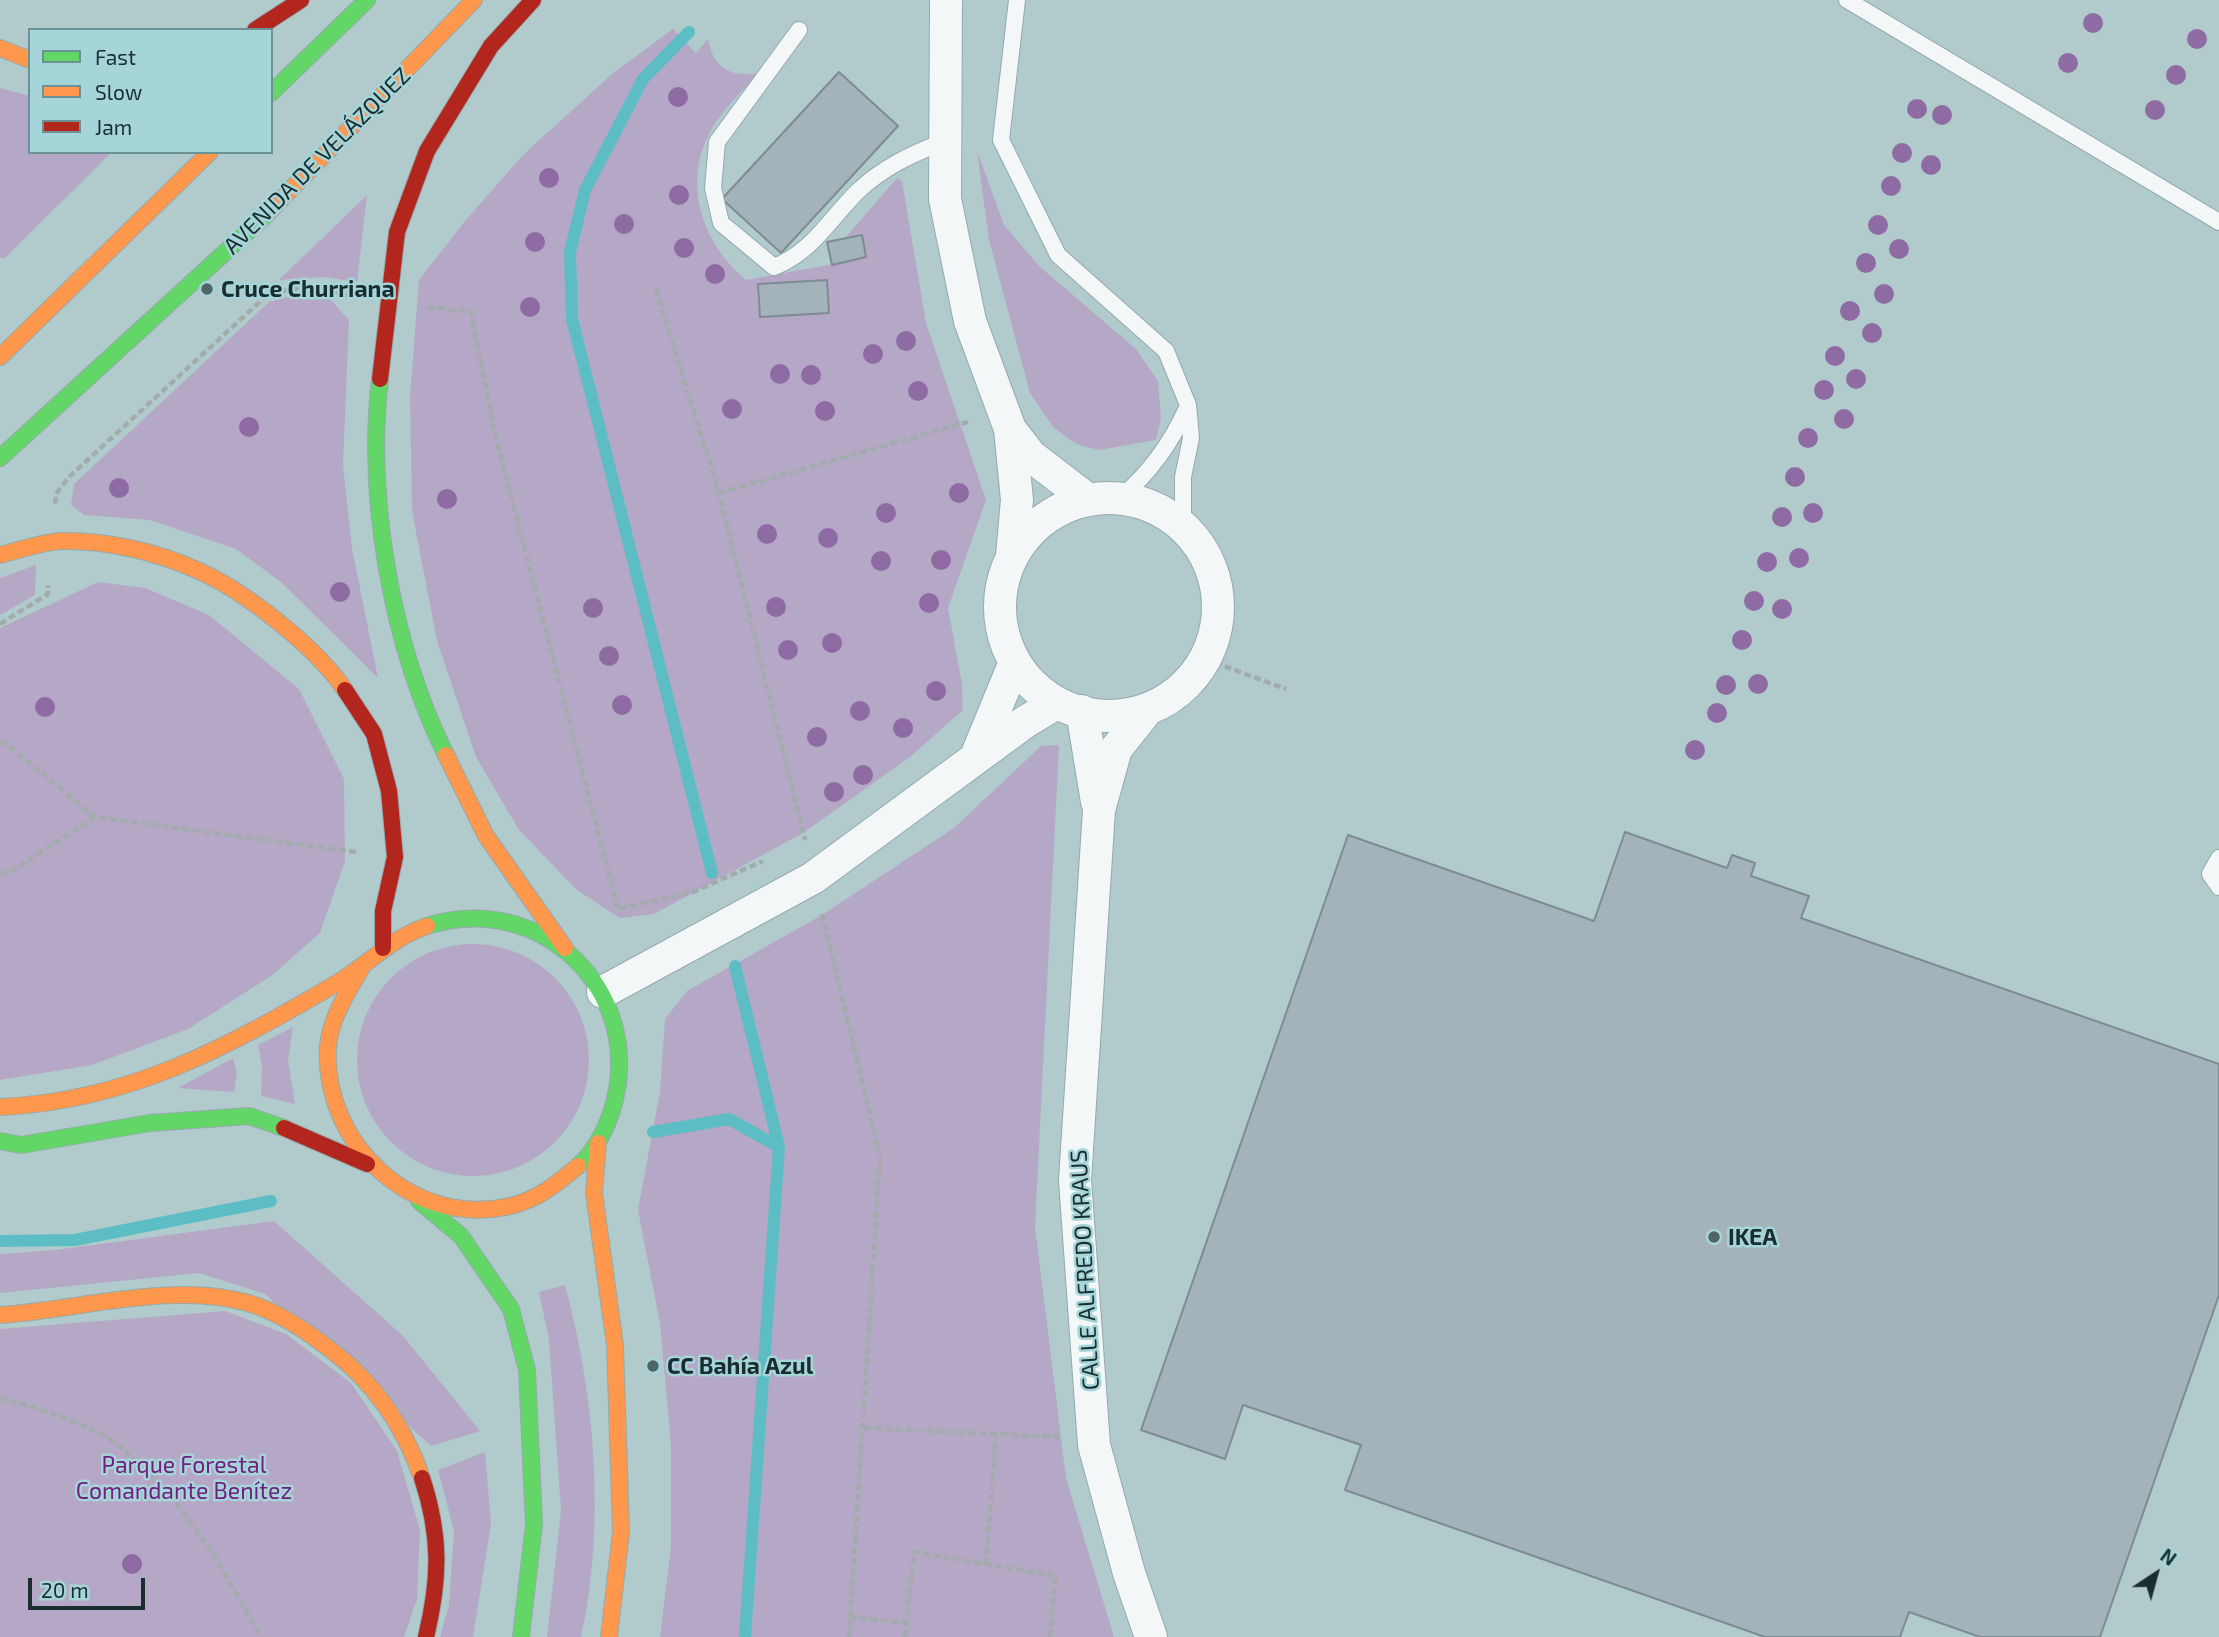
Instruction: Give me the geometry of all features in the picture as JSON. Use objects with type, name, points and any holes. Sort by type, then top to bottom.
[{"type":"main road","points":[[259,28],[301,0]]},
{"type":"main road","points":[[273,91],[367,0]]},
{"type":"main road","name":"AVENIDA DE VELÁZQUEZ","points":[[0,458],[263,218],[474,0]]},
{"type":"main road","points":[[415,1197],[459,1209],[482,1210],[517,1204],[548,1191],[576,1170],[598,1143],[615,1108],[622,1069],[618,1029],[603,992],[586,968],[565,948],[486,836],[423,709],[394,605],[378,497],[377,402],[397,232],[427,151],[491,46],[533,0]]},
{"type":"main road","points":[[0,48],[28,59]]},
{"type":"main road","points":[[0,357],[209,154]]},
{"type":"main road","points":[[0,555],[61,541],[125,547],[198,570],[266,612],[332,671],[374,734],[389,791],[395,857],[383,911],[383,948]]},
{"type":"main road","points":[[0,1107],[54,1104],[165,1073],[244,1036],[361,969],[383,948],[417,928],[455,918],[494,918],[532,928],[565,948]]},
{"type":"main road","points":[[361,969],[339,1006],[328,1047],[330,1090],[344,1131],[370,1165],[391,1184],[415,1197],[461,1237],[511,1309],[527,1370],[534,1524],[521,1637]]},
{"type":"main road","points":[[0,1141],[21,1145],[150,1123],[248,1116],[309,1136],[370,1165]]},
{"type":"main road","points":[[598,1143],[594,1192],[616,1356],[621,1532],[609,1637]]},
{"type":"main road","points":[[0,1315],[49,1313],[177,1294],[240,1300],[295,1324],[345,1359],[389,1407],[418,1459],[432,1509],[438,1580],[426,1637]]},
{"type":"street","points":[[946,0],[945,199],[970,321],[1006,420],[1017,500],[1012,557],[1000,595],[1002,630],[1015,662],[1033,690],[1069,708],[1107,715],[1147,710],[1169,699],[1193,679],[1205,659],[1219,620],[1218,585],[1205,552],[1183,524],[1154,506],[1121,497],[1087,499],[1055,511],[1028,532],[1012,557]]},
{"type":"street","points":[[1006,420],[1031,456],[1087,499]]},
{"type":"street","points":[[974,760],[1015,662]]},
{"type":"street","points":[[603,992],[813,878],[974,760],[1069,708]]},
{"type":"street","name":"CALLE ALFREDO KRAUS","points":[[1069,708],[1099,810]]},
{"type":"street","name":"CALLE ALFREDO KRAUS","points":[[1147,710],[1116,749],[1099,810],[1075,1180],[1094,1445],[1129,1573],[1151,1637]]},
{"type":"lane","points":[[1017,0],[1001,141],[1058,254],[1166,351],[1188,405],[1191,438],[1183,477],[1183,524]]},
{"type":"lane","points":[[1847,0],[2219,222]]},
{"type":"lane","points":[[799,30],[717,142],[713,188],[721,223],[750,250],[774,267],[797,258],[858,191],[899,159],[945,141]]},
{"type":"lane","points":[[1121,497],[1142,479],[1172,440],[1188,405]]},
{"type":"lane","points":[[2219,858],[2210,874],[2219,887]]},
{"type":"path","points":[[55,506],[56,494],[68,477],[264,298],[285,289],[309,287],[335,289],[354,298]]},
{"type":"path","points":[[656,289],[719,494],[805,842]]},
{"type":"path","points":[[417,306],[471,312],[495,434],[618,909],[693,892],[768,859]]},
{"type":"path","points":[[719,494],[1006,420]]},
{"type":"path","points":[[1205,659],[1286,690]]},
{"type":"path","points":[[0,743],[8,745],[95,817],[395,857]]},
{"type":"path","points":[[0,873],[12,871],[95,817]]},
{"type":"path","points":[[793,848],[816,836]]},
{"type":"path","points":[[820,908],[880,1156],[849,1637]]},
{"type":"path","points":[[0,1399],[27,1403],[113,1441],[187,1514],[235,1587],[261,1637]]},
{"type":"path","points":[[864,1427],[1061,1437],[1094,1445]]},
{"type":"path","points":[[986,1564],[996,1435]]},
{"type":"path","points":[[905,1637],[914,1552],[1056,1576],[1050,1637]]},
{"type":"path","points":[[850,1617],[906,1623]]},
{"type":"green space","points":[[673,29],[696,53],[708,39],[714,57],[731,72],[758,73],[716,122],[705,143],[697,185],[706,227],[716,246],[746,280],[866,258],[862,235],[845,238],[897,178],[902,181],[926,323],[986,500],[948,608],[962,684],[963,710],[910,757],[803,833],[654,914],[620,918],[577,890],[519,830],[476,757],[437,641],[412,511],[410,396],[419,280],[465,221],[523,155],[612,74]]},
{"type":"green space","points":[[0,88],[28,95],[28,154],[110,154],[5,258],[0,258]]},
{"type":"green space","points":[[977,151],[1004,225],[1039,266],[1136,349],[1158,381],[1161,419],[1156,440],[1099,450],[1076,444],[1053,427],[1030,393],[989,240]]},
{"type":"green space","points":[[367,195],[357,282],[324,277],[279,280]]},
{"type":"green space","points":[[300,294],[330,299],[349,320],[343,465],[352,548],[378,678],[282,583],[236,549],[150,520],[84,515],[71,505],[74,484],[269,302]]},
{"type":"green space","points":[[36,565],[35,595],[0,615],[0,578]]},
{"type":"green space","points":[[98,582],[145,588],[209,615],[299,689],[344,779],[345,861],[320,933],[271,976],[188,1029],[92,1065],[0,1080],[0,628]]},
{"type":"green space","points":[[1059,745],[1035,1227],[1066,1478],[1114,1637],[660,1637],[671,1547],[671,1445],[660,1323],[638,1210],[660,1092],[665,1019],[687,991],[822,915],[954,828],[1041,746]]},
{"type":"green space","points":[[473,944],[496,946],[517,953],[555,978],[580,1016],[587,1037],[587,1083],[580,1104],[555,1142],[517,1167],[496,1174],[473,1176],[450,1174],[429,1167],[391,1142],[366,1104],[359,1083],[357,1060],[359,1037],[366,1016],[391,978],[429,953],[450,946]]},
{"type":"green space","points":[[293,1027],[288,1060],[295,1104],[261,1096],[262,1066],[258,1045]]},
{"type":"green space","points":[[233,1058],[237,1073],[234,1092],[178,1088]]},
{"type":"green space","points":[[274,1221],[403,1336],[480,1431],[431,1446],[265,1294],[199,1273],[0,1293],[0,1254],[55,1250]]},
{"type":"green space","points":[[565,1285],[584,1371],[590,1415],[595,1505],[593,1550],[581,1637],[547,1637],[561,1510],[549,1340],[539,1292]]},
{"type":"green space","name":"Parque Forestal Comandante Benítez","points":[[225,1311],[286,1334],[351,1383],[397,1451],[420,1530],[417,1599],[404,1637],[0,1637],[0,1329]]},
{"type":"green space","points":[[485,1452],[491,1524],[473,1637],[440,1637],[449,1605],[454,1531],[438,1470]]},
{"type":"building","points":[[839,72],[898,126],[781,253],[722,199]]},
{"type":"building","points":[[862,235],[866,257],[832,265],[827,242]]},
{"type":"building","points":[[827,280],[829,313],[760,317],[758,284]]},
{"type":"building","name":"IKEA","points":[[1625,832],[1727,868],[1732,855],[1755,863],[1751,876],[1809,896],[1801,918],[2219,1064],[2219,1295],[2100,1637],[1980,1637],[1909,1612],[1900,1637],[1765,1637],[1345,1490],[1361,1445],[1243,1405],[1225,1459],[1141,1430],[1348,835],[1594,921]]},
{"type":"waterway","points":[[689,32],[643,79],[585,190],[570,252],[572,319],[712,873]]},
{"type":"waterway","points":[[735,966],[779,1147],[745,1637]]},
{"type":"waterway","points":[[653,1132],[729,1119],[779,1147]]},
{"type":"waterway","points":[[0,1241],[75,1240],[271,1201]]},
{"type":"traffic: fast","points":[[273,91],[367,0]]},
{"type":"traffic: fast","points":[[0,458],[268,213]]},
{"type":"traffic: fast","points":[[380,379],[377,473],[380,522],[388,572],[411,667],[427,713],[446,755]]},
{"type":"traffic: fast","points":[[427,926],[469,919],[509,923],[545,937],[575,960],[599,989],[614,1025],[619,1064],[613,1107],[607,1123],[600,1139],[578,1166]]},
{"type":"traffic: fast","points":[[0,1141],[21,1145],[150,1123],[249,1116],[284,1128]]},
{"type":"traffic: fast","points":[[419,1201],[461,1236],[511,1309],[527,1370],[534,1524],[521,1637]]},
{"type":"traffic: slow","points":[[268,213],[474,0]]},
{"type":"traffic: slow","points":[[0,48],[28,59]]},
{"type":"traffic: slow","points":[[0,357],[208,154]]},
{"type":"traffic: slow","points":[[0,555],[47,543],[79,541],[131,548],[182,564],[216,579],[278,622],[316,656],[345,690]]},
{"type":"traffic: slow","points":[[446,755],[486,836],[565,948]]},
{"type":"traffic: slow","points":[[0,1107],[47,1103],[92,1094],[176,1067],[257,1029],[349,976],[402,937],[427,926]]},
{"type":"traffic: slow","points":[[361,969],[332,1026],[328,1047],[330,1082],[340,1116],[357,1146],[380,1171],[408,1191],[440,1204],[474,1210],[510,1206],[529,1200],[555,1185],[578,1166]]},
{"type":"traffic: slow","points":[[598,1143],[594,1193],[615,1345],[621,1532],[609,1637]]},
{"type":"traffic: slow","points":[[0,1315],[125,1299],[189,1295],[219,1297],[259,1307],[312,1336],[361,1377],[397,1423],[422,1478]]},
{"type":"traffic: jam","points":[[258,28],[301,0]]},
{"type":"traffic: jam","points":[[380,379],[397,232],[427,151],[491,46],[533,0]]},
{"type":"traffic: jam","points":[[345,690],[374,734],[389,791],[395,857],[383,911],[383,948]]},
{"type":"traffic: jam","points":[[284,1128],[367,1164]]},
{"type":"traffic: jam","points":[[422,1478],[433,1519],[436,1558],[434,1596],[426,1637]]},
{"type":"place","name":"Cruce Churriana","points":[[207,289]]},
{"type":"place","name":"IKEA","points":[[1714,1237]]},
{"type":"place","name":"CC Bahía Azul","points":[[653,1366]]}]
